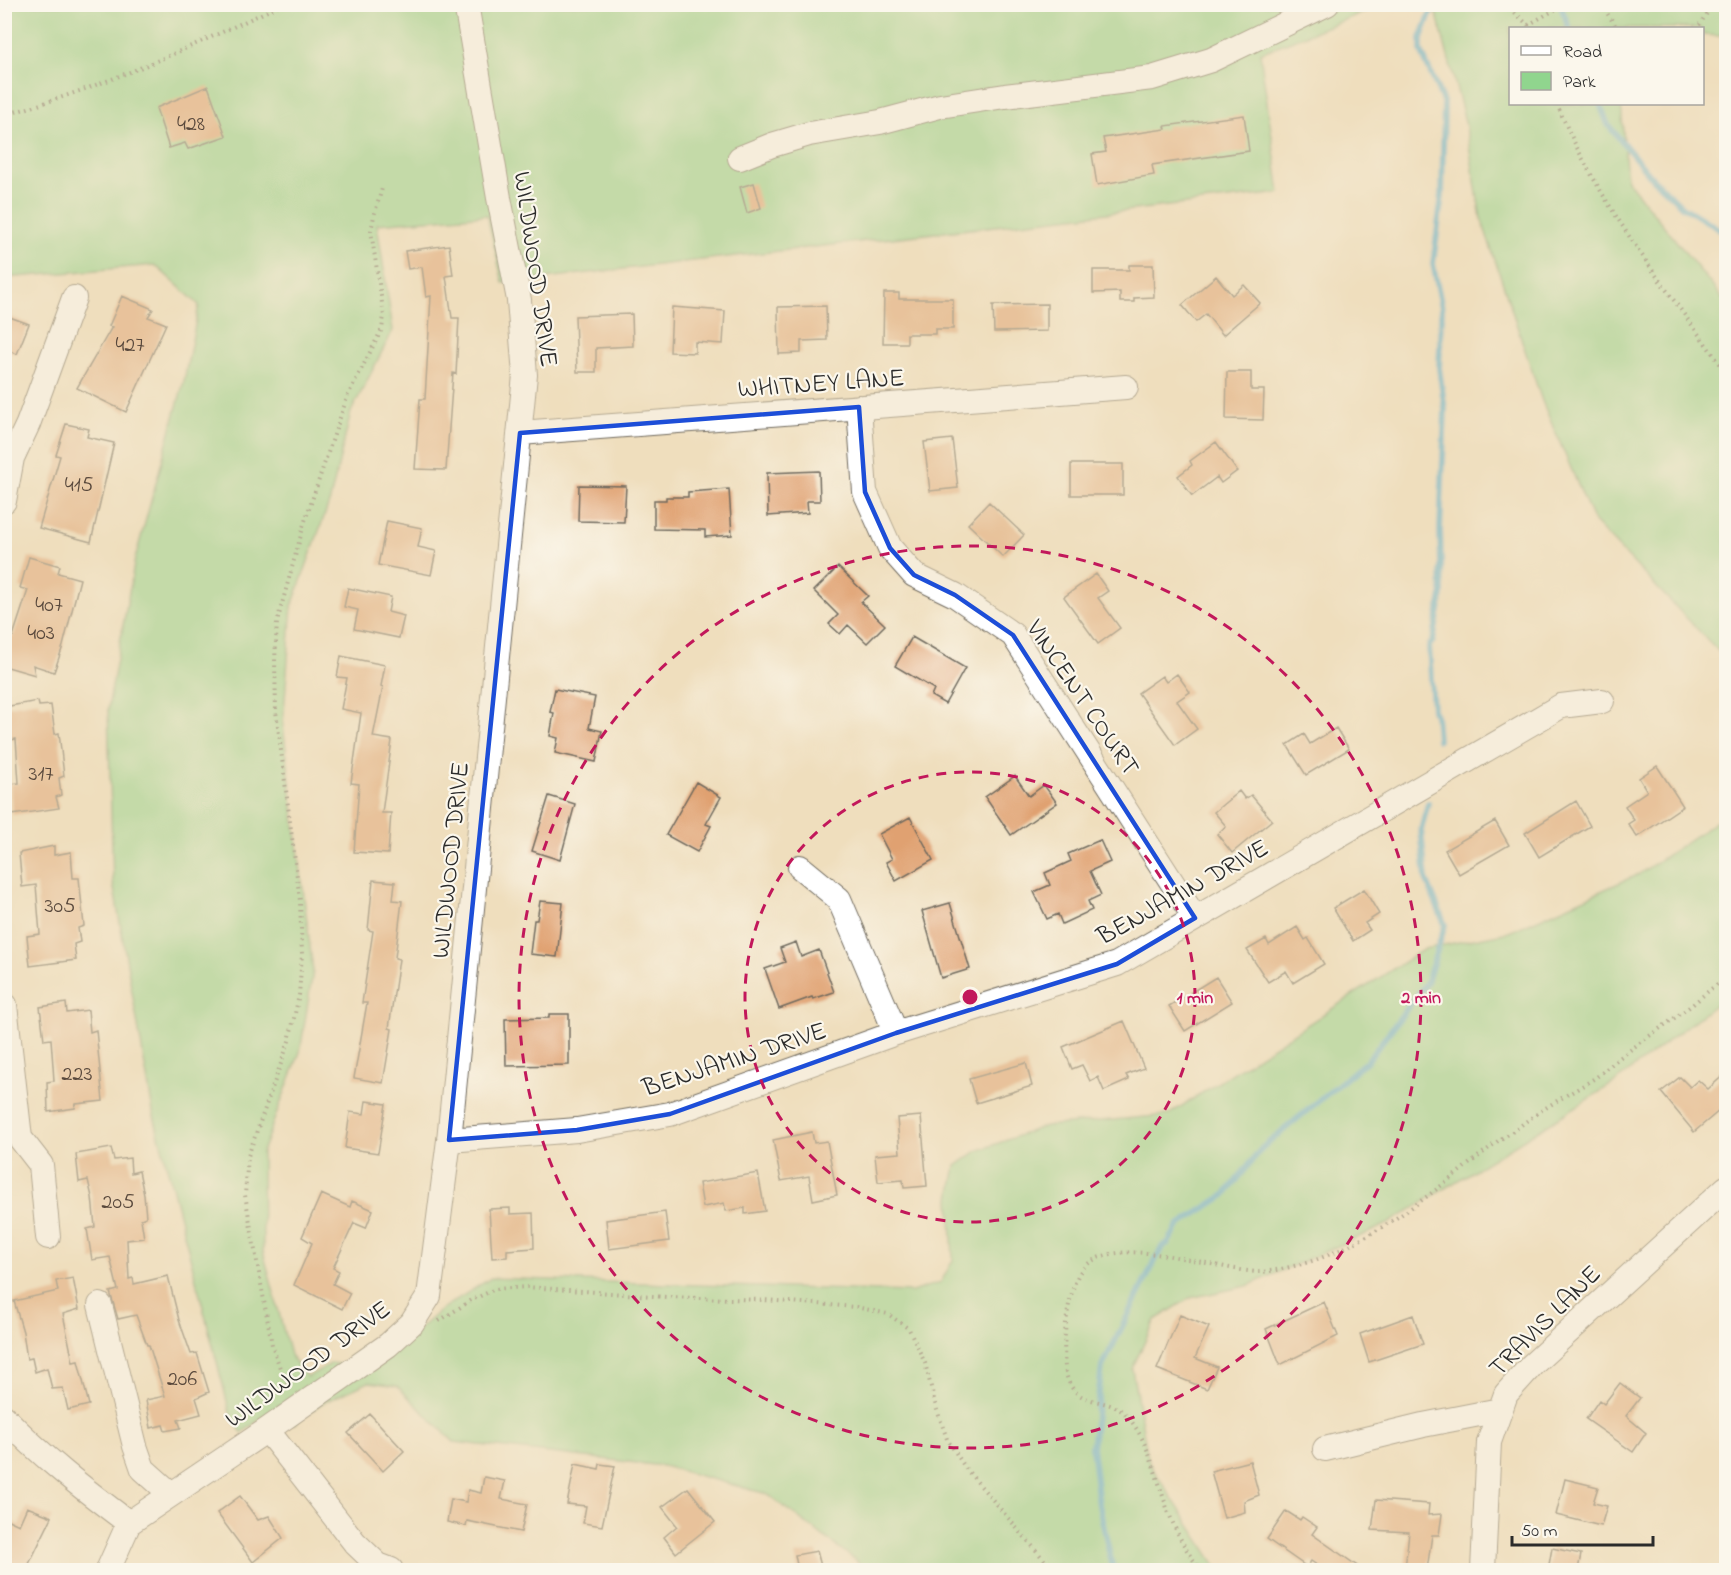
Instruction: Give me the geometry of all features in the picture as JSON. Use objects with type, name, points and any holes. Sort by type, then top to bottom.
[{"type":"street","name":"WILDWOOD DRIVE","points":[[129,1523],[388,1345],[412,1323],[429,1296],[449,1140],[525,375],[519,300],[466,4]]},
{"type":"street","points":[[740,158],[809,134],[880,122],[940,106],[1152,78],[1211,60],[1327,4]]},
{"type":"street","points":[[4,501],[8,459],[28,424],[74,298]]},
{"type":"street","name":"WHITNEY LANE","points":[[520,433],[1126,387]]},
{"type":"street","name":"VINCENT COURT","points":[[859,407],[865,492],[890,548],[914,575],[955,595],[1013,635],[1195,918]]},
{"type":"street","name":"BENJAMIN DRIVE","points":[[449,1140],[577,1130],[670,1114],[897,1033],[1117,964],[1561,706],[1602,701]]},
{"type":"street","points":[[800,867],[838,899],[897,1033]]},
{"type":"street","points":[[5,1005],[11,1121],[20,1138],[41,1165],[48,1237]]},
{"type":"street","name":"TRAVIS LANE","points":[[1484,1570],[1489,1442],[1506,1394],[1532,1365],[1726,1188]]},
{"type":"street","points":[[100,1305],[135,1446],[143,1469],[171,1494]]},
{"type":"street","points":[[1325,1449],[1423,1425],[1500,1410]]},
{"type":"street","points":[[4,1417],[26,1440],[85,1490],[129,1523],[108,1570]]},
{"type":"street","points":[[267,1430],[355,1543],[378,1565],[391,1570]]},
{"type":"path","points":[[4,115],[53,102],[188,49],[282,4]]},
{"type":"path","points":[[1506,4],[1529,27],[1544,15],[1565,4]]},
{"type":"path","points":[[1601,4],[1616,27]]},
{"type":"path","points":[[1696,27],[1713,4]]},
{"type":"path","points":[[1557,105],[1569,133],[1640,253],[1726,372]]},
{"type":"path","points":[[291,1392],[272,1345],[245,1195],[248,1156],[289,1041],[300,995],[302,954],[300,901],[276,711],[277,622],[304,524],[348,395],[382,329],[384,316],[372,231],[374,216],[384,185]]},
{"type":"path","points":[[1201,1570],[1181,1541],[1145,1445],[1127,1415],[1106,1402],[1091,1402],[1076,1394],[1067,1379],[1064,1363],[1066,1330],[1079,1273],[1088,1264],[1108,1256],[1146,1252],[1260,1272],[1307,1263],[1347,1246],[1413,1207],[1531,1117],[1596,1077],[1612,1063],[1648,1039],[1726,978]]},
{"type":"path","points":[[435,1323],[470,1301],[495,1289],[527,1287],[666,1298],[764,1300],[856,1307],[888,1314],[909,1329],[925,1363],[947,1439],[966,1469],[1053,1570]]},
{"type":"highlighted area","points":[[859,407],[865,492],[890,548],[914,575],[955,595],[1013,635],[1195,918],[1117,964],[896,1033],[670,1114],[577,1130],[449,1140],[520,433]]},
{"type":"green space","points":[[5,5],[1382,5],[1260,53],[1280,193],[503,283],[487,215],[377,224],[393,330],[351,412],[330,500],[292,606],[283,725],[313,971],[300,1052],[262,1152],[263,1251],[290,1355],[307,1377],[332,1363],[371,1370],[443,1308],[491,1278],[912,1292],[941,1282],[953,1260],[950,1198],[956,1166],[977,1151],[1045,1126],[1168,1115],[1424,949],[1509,932],[1639,874],[1726,815],[1726,996],[1614,1083],[1388,1224],[1247,1286],[1190,1298],[1155,1320],[1132,1369],[1149,1463],[1219,1570],[869,1570],[767,1494],[663,1466],[454,1442],[397,1386],[369,1382],[322,1403],[294,1424],[279,1405],[242,1433],[231,1417],[153,1112],[113,883],[108,709],[135,559],[184,381],[199,305],[155,265],[5,278]]},
{"type":"green space","points":[[1422,5],[1726,5],[1726,25],[1721,36],[1704,35],[1704,27],[1509,27],[1509,105],[1621,105],[1627,180],[1726,303],[1726,659],[1594,522],[1542,401],[1481,218],[1465,121],[1437,15]]},
{"type":"building","points":[[208,86],[226,136],[188,149],[185,143],[169,148],[156,108]]},
{"type":"building","points":[[1244,115],[1249,151],[1152,165],[1154,175],[1097,185],[1092,154],[1106,152],[1103,138],[1166,129],[1165,126]]},
{"type":"building","points":[[754,183],[761,208],[747,213],[740,187]]},
{"type":"building","points":[[449,245],[453,275],[446,276],[452,318],[459,318],[446,470],[415,469],[420,399],[425,399],[431,296],[426,297],[422,267],[408,269],[405,251]]},
{"type":"building","points":[[1129,265],[1153,265],[1154,297],[1134,298],[1134,302],[1120,302],[1120,292],[1093,293],[1093,270],[1129,270]]},
{"type":"building","points":[[1216,276],[1232,295],[1244,285],[1260,303],[1223,335],[1206,314],[1196,322],[1182,305]]},
{"type":"building","points":[[884,293],[899,293],[899,299],[953,299],[953,329],[935,329],[935,334],[907,334],[907,343],[883,343]]},
{"type":"building","points":[[122,296],[153,309],[148,317],[166,324],[126,412],[77,388],[112,327],[109,326]]},
{"type":"building","points":[[1047,304],[1047,331],[994,332],[993,305]]},
{"type":"building","points":[[826,306],[827,340],[801,341],[801,353],[779,354],[778,307]]},
{"type":"building","points":[[672,307],[725,311],[723,344],[695,342],[695,353],[670,352]]},
{"type":"building","points":[[632,314],[633,346],[596,348],[596,372],[577,372],[575,316]]},
{"type":"building","points":[[4,315],[29,324],[17,354],[4,349]]},
{"type":"building","points":[[1227,372],[1251,372],[1251,390],[1264,390],[1263,420],[1226,419]]},
{"type":"building","points":[[66,424],[89,429],[87,437],[114,443],[91,542],[39,528],[60,456],[56,455]]},
{"type":"building","points":[[952,439],[958,488],[930,491],[924,442]]},
{"type":"building","points":[[1216,442],[1237,471],[1221,483],[1217,477],[1192,496],[1178,476],[1192,465],[1190,461]]},
{"type":"building","points":[[1071,464],[1123,464],[1123,495],[1071,495]]},
{"type":"building","points":[[819,471],[820,501],[807,501],[808,513],[768,516],[767,473]]},
{"type":"building","points":[[579,485],[626,486],[624,522],[578,521]]},
{"type":"building","points":[[729,489],[732,535],[705,537],[705,530],[654,529],[654,500],[666,500],[666,497],[688,497],[688,492]]},
{"type":"building","points":[[989,502],[1024,535],[1003,557],[968,524]]},
{"type":"building","points":[[387,521],[422,528],[418,547],[436,551],[431,575],[378,565]]},
{"type":"building","points":[[29,557],[60,566],[58,573],[80,579],[54,672],[33,665],[35,675],[4,666],[4,648],[9,635],[13,636],[28,590],[20,588]]},
{"type":"building","points":[[838,567],[868,596],[861,602],[885,625],[867,643],[848,625],[840,634],[829,624],[838,615],[814,591]]},
{"type":"building","points":[[1096,574],[1108,591],[1098,598],[1120,628],[1098,644],[1064,597]]},
{"type":"building","points":[[348,588],[391,597],[388,612],[404,616],[399,638],[354,629],[358,610],[344,607]]},
{"type":"building","points":[[912,637],[965,668],[945,704],[931,696],[934,689],[895,666]]},
{"type":"building","points":[[341,656],[385,665],[373,737],[392,740],[382,813],[391,813],[388,854],[354,852],[359,784],[351,783],[361,713],[341,709],[347,678],[337,677]]},
{"type":"building","points":[[1177,674],[1190,692],[1177,701],[1197,729],[1175,745],[1138,693],[1162,676],[1166,682]]},
{"type":"building","points":[[555,689],[595,697],[589,728],[602,731],[596,762],[555,753],[558,738],[550,736],[554,713],[550,712]]},
{"type":"building","points":[[38,701],[39,706],[51,705],[55,734],[59,733],[64,776],[59,778],[61,795],[56,797],[59,808],[12,815],[10,784],[19,783],[16,739],[11,740],[9,735],[4,735],[4,707]]},
{"type":"building","points":[[1336,728],[1349,749],[1306,775],[1287,745],[1304,734],[1310,744]]},
{"type":"building","points":[[1657,766],[1683,806],[1637,837],[1628,824],[1634,820],[1625,806],[1647,791],[1639,778]]},
{"type":"building","points":[[1015,776],[1029,796],[1044,785],[1057,803],[1011,835],[985,797]]},
{"type":"building","points":[[696,782],[721,797],[706,824],[711,826],[697,852],[666,835]]},
{"type":"building","points":[[1239,791],[1245,799],[1251,795],[1272,820],[1232,853],[1217,834],[1226,826],[1214,812]]},
{"type":"building","points":[[549,796],[575,804],[560,860],[532,851]]},
{"type":"building","points":[[1576,801],[1590,826],[1539,857],[1525,833]]},
{"type":"building","points":[[910,817],[933,860],[896,881],[886,862],[892,859],[879,834]]},
{"type":"building","points":[[1495,821],[1509,845],[1459,874],[1445,850]]},
{"type":"building","points":[[1100,840],[1110,862],[1090,871],[1101,895],[1088,901],[1092,910],[1062,924],[1058,914],[1047,919],[1034,892],[1050,885],[1045,873],[1071,861],[1068,854]]},
{"type":"building","points":[[54,846],[54,855],[71,852],[73,878],[79,878],[84,926],[78,928],[80,942],[74,944],[76,960],[30,966],[27,936],[40,934],[36,885],[22,887],[19,853]]},
{"type":"building","points":[[373,880],[395,882],[393,900],[402,901],[395,958],[399,959],[389,1028],[392,1029],[383,1083],[354,1078],[367,1003],[362,1003],[373,931],[368,930]]},
{"type":"building","points":[[1364,889],[1379,914],[1365,923],[1370,930],[1353,941],[1333,908]]},
{"type":"building","points":[[540,901],[563,903],[557,957],[530,954],[534,920],[537,920]]},
{"type":"building","points":[[950,903],[970,969],[941,978],[922,911]]},
{"type":"building","points":[[1297,927],[1305,940],[1308,938],[1324,964],[1293,983],[1286,971],[1268,982],[1247,950],[1266,939],[1269,945]]},
{"type":"building","points":[[796,942],[801,957],[819,950],[834,992],[779,1009],[765,969],[785,962],[780,948]]},
{"type":"building","points":[[1216,977],[1232,1002],[1185,1031],[1169,1006]]},
{"type":"building","points":[[66,1003],[67,1013],[88,1010],[90,1032],[96,1030],[103,1101],[76,1104],[75,1108],[48,1112],[47,1082],[54,1081],[51,1039],[44,1040],[40,1007]]},
{"type":"building","points":[[549,1014],[569,1014],[569,1065],[506,1066],[505,1019],[549,1018]]},
{"type":"building","points":[[1124,1021],[1144,1068],[1126,1075],[1129,1080],[1104,1091],[1098,1077],[1090,1081],[1082,1065],[1072,1069],[1063,1047]]},
{"type":"building","points":[[1026,1063],[1032,1086],[976,1103],[969,1079]]},
{"type":"building","points":[[1726,1073],[1726,1105],[1694,1132],[1661,1092],[1680,1077],[1690,1087],[1698,1080],[1708,1089]]},
{"type":"building","points":[[366,1101],[386,1104],[378,1153],[345,1148],[350,1112],[364,1114]]},
{"type":"building","points":[[921,1116],[927,1186],[904,1188],[903,1180],[878,1182],[875,1155],[900,1153],[897,1118]]},
{"type":"building","points":[[812,1132],[814,1143],[827,1141],[837,1195],[813,1200],[809,1176],[781,1181],[773,1140]]},
{"type":"building","points":[[111,1148],[114,1160],[130,1158],[131,1173],[139,1171],[144,1195],[146,1217],[141,1219],[144,1238],[127,1240],[129,1279],[133,1278],[134,1284],[168,1276],[179,1320],[191,1354],[197,1353],[209,1392],[196,1398],[201,1414],[178,1420],[181,1428],[165,1431],[163,1425],[151,1428],[146,1400],[165,1396],[149,1345],[147,1345],[136,1315],[118,1319],[110,1292],[118,1290],[110,1257],[92,1260],[87,1229],[95,1227],[92,1197],[88,1180],[79,1182],[76,1154]]},
{"type":"building","points":[[758,1173],[765,1211],[745,1214],[745,1208],[726,1211],[724,1203],[703,1207],[699,1183]]},
{"type":"building","points":[[321,1194],[350,1207],[352,1201],[373,1210],[366,1228],[354,1223],[333,1268],[339,1271],[333,1284],[350,1293],[342,1309],[294,1285],[312,1243],[302,1237]]},
{"type":"building","points":[[510,1208],[510,1214],[533,1213],[534,1248],[507,1250],[507,1257],[492,1258],[489,1209]]},
{"type":"building","points":[[665,1212],[669,1241],[609,1249],[606,1220]]},
{"type":"building","points":[[73,1278],[79,1309],[63,1314],[73,1362],[78,1361],[89,1405],[68,1410],[63,1388],[52,1389],[47,1368],[35,1372],[32,1358],[27,1359],[23,1332],[14,1301],[58,1291],[56,1281]]},
{"type":"building","points":[[1324,1302],[1338,1336],[1280,1365],[1266,1329]]},
{"type":"building","points":[[1180,1315],[1209,1327],[1195,1358],[1217,1367],[1207,1389],[1157,1369]]},
{"type":"building","points":[[1413,1315],[1423,1344],[1369,1362],[1360,1334]]},
{"type":"building","points":[[1620,1383],[1640,1398],[1626,1416],[1646,1433],[1633,1452],[1586,1419],[1599,1400],[1604,1404]]},
{"type":"building","points":[[370,1414],[404,1451],[383,1471],[348,1433]]},
{"type":"building","points":[[1250,1461],[1259,1495],[1244,1501],[1245,1512],[1224,1518],[1211,1471]]},
{"type":"building","points":[[575,1464],[599,1469],[600,1464],[615,1466],[602,1526],[583,1523],[586,1506],[567,1504]]},
{"type":"building","points":[[484,1477],[505,1481],[501,1499],[527,1504],[521,1532],[467,1521],[466,1526],[447,1522],[451,1499],[466,1502],[468,1490],[481,1493]]},
{"type":"building","points":[[1565,1479],[1598,1487],[1593,1503],[1607,1506],[1601,1526],[1556,1515]]},
{"type":"building","points":[[688,1488],[715,1522],[676,1553],[664,1537],[677,1526],[662,1507]]},
{"type":"building","points":[[240,1496],[258,1520],[269,1516],[283,1538],[253,1562],[217,1513]]},
{"type":"building","points":[[1376,1500],[1429,1504],[1428,1515],[1442,1514],[1439,1535],[1432,1535],[1427,1570],[1405,1569],[1409,1532],[1372,1530]]},
{"type":"building","points":[[27,1507],[52,1517],[26,1570],[4,1570],[4,1518],[19,1525]]},
{"type":"building","points":[[1286,1511],[1300,1520],[1302,1517],[1317,1527],[1312,1534],[1363,1570],[1324,1570],[1311,1561],[1307,1567],[1267,1539]]},
{"type":"building","points":[[1552,1548],[1581,1554],[1578,1570],[1548,1570]]},
{"type":"building","points":[[817,1551],[822,1570],[798,1570],[795,1555]]},
{"type":"waterway","points":[[1434,4],[1421,38],[1421,51],[1444,104],[1442,195],[1433,264],[1442,308],[1439,368],[1445,410],[1440,531],[1442,595],[1433,641],[1429,646],[1433,710],[1436,715],[1438,740]]},
{"type":"waterway","points":[[1560,4],[1569,27]]},
{"type":"waterway","points":[[1600,105],[1608,125],[1652,178],[1683,207],[1719,229],[1726,230]]},
{"type":"waterway","points":[[1113,1570],[1099,1505],[1092,1447],[1102,1367],[1162,1247],[1168,1243],[1179,1225],[1225,1195],[1262,1148],[1368,1060],[1427,982],[1445,925],[1426,879],[1421,830],[1428,803]]}]
